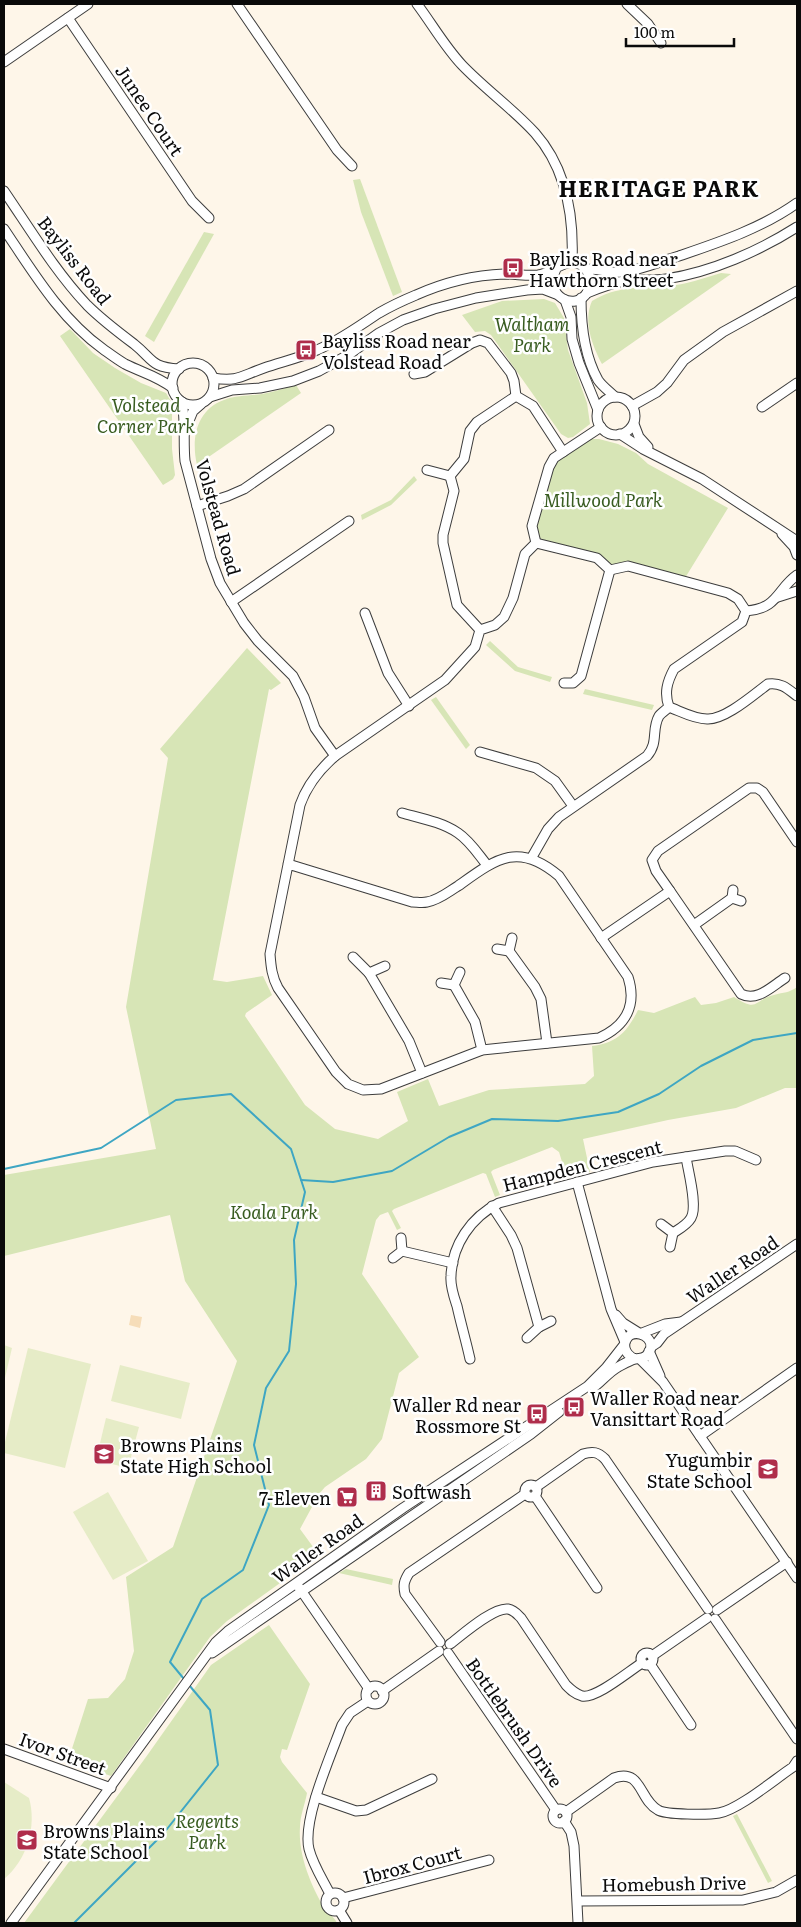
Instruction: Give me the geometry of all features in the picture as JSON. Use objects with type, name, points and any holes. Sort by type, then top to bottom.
[{"type":"street","points":[[4,62],[88,4]]},
{"type":"street","points":[[237,4],[337,150],[352,166]]},
{"type":"street","points":[[417,4],[462,65],[535,134],[550,154],[560,174],[568,199],[572,262]]},
{"type":"street","points":[[628,4],[648,24],[661,43]]},
{"type":"street","name":"Junee Court","points":[[68,18],[192,201],[209,218]]},
{"type":"street","name":"Bayliss Road","points":[[4,191],[68,284],[105,323],[136,346],[155,364],[164,368],[179,369],[192,363],[198,364],[210,372],[213,378]]},
{"type":"street","points":[[586,269],[598,268],[611,272],[622,272],[720,243],[753,229],[797,203]]},
{"type":"street","points":[[179,369],[172,381],[172,388],[182,402],[192,405],[232,390],[260,388],[293,381],[319,371],[403,320],[434,309],[476,298],[543,289],[570,301],[607,285],[622,281],[666,279],[704,269],[746,254],[797,227]]},
{"type":"street","points":[[4,229],[50,297],[75,326],[125,364],[159,377],[172,388]]},
{"type":"street","points":[[206,400],[214,385],[213,378],[228,380],[242,378],[318,350],[341,338],[381,312],[418,294],[449,283],[476,277],[503,274],[540,275],[572,262],[586,269],[591,281],[584,296],[583,337],[590,362],[599,382],[615,397],[625,399],[632,406],[635,418],[634,424],[630,429],[620,434],[609,434],[601,427],[597,416],[598,410],[605,401],[615,397]]},
{"type":"street","points":[[556,269],[552,282],[556,294]]},
{"type":"street","points":[[632,406],[657,392],[667,383],[684,360],[723,332],[797,291]]},
{"type":"street","points":[[565,300],[571,316],[572,339],[579,363],[598,410]]},
{"type":"street","points":[[414,374],[425,372],[480,340],[488,343],[511,373],[516,396]]},
{"type":"street","points":[[762,407],[797,383]]},
{"type":"street","points":[[516,396],[533,406],[563,452]]},
{"type":"street","points":[[450,476],[464,459],[470,431],[477,422],[516,396]]},
{"type":"street","name":"Volstead Road","points":[[185,431],[194,410],[206,400]]},
{"type":"street","name":"Volstead Road","points":[[182,402],[185,431],[183,446],[185,461],[211,559],[220,583],[244,623],[258,641],[293,676],[304,696],[315,728],[335,756]]},
{"type":"street","points":[[634,424],[639,437],[653,454]]},
{"type":"street","points":[[536,543],[532,526],[549,467],[554,458],[601,427]]},
{"type":"street","points":[[197,506],[244,489],[329,430]]},
{"type":"street","points":[[620,434],[653,454],[702,479],[797,541]]},
{"type":"street","points":[[427,470],[450,476]]},
{"type":"street","points":[[450,476],[454,491],[443,535],[443,543],[457,605],[480,630]]},
{"type":"street","points":[[231,602],[349,521]]},
{"type":"street","points":[[769,521],[794,547],[797,555]]},
{"type":"street","points":[[536,543],[597,558],[610,570]]},
{"type":"street","points":[[480,630],[495,625],[504,617],[513,598],[525,554],[536,543]]},
{"type":"street","points":[[610,570],[628,566],[728,593],[738,599],[746,611]]},
{"type":"street","points":[[564,683],[573,683],[581,676],[610,570]]},
{"type":"street","points":[[746,611],[759,610],[777,597],[797,575]]},
{"type":"street","points":[[777,597],[797,591]]},
{"type":"street","points":[[668,707],[665,697],[668,680],[674,669],[742,622],[746,611]]},
{"type":"street","points":[[365,613],[388,673],[409,706]]},
{"type":"street","points":[[288,864],[412,902],[427,902],[442,897],[486,865],[506,857],[532,857],[545,864],[559,876],[628,977],[632,989],[630,1005],[624,1019],[612,1032],[599,1038],[482,1050],[381,1089],[363,1090],[348,1084],[336,1072],[273,978],[270,954],[288,864],[300,805],[304,792],[324,766],[335,756],[409,706],[451,674],[475,647],[480,630]]},
{"type":"street","points":[[668,707],[705,719],[714,719],[722,716],[768,684],[781,684],[797,696]]},
{"type":"street","points":[[532,857],[548,829],[559,816],[647,756],[654,748],[655,730],[660,716],[668,707]]},
{"type":"street","points":[[480,752],[536,768],[555,781],[573,806]]},
{"type":"street","points":[[785,978],[756,997],[748,997],[741,994],[656,871],[652,860],[658,850],[749,788],[757,788],[763,792],[797,842]]},
{"type":"street","points":[[402,813],[457,832],[467,841],[486,865]]},
{"type":"street","points":[[601,938],[670,891]]},
{"type":"street","points":[[694,925],[736,896]]},
{"type":"street","points":[[509,951],[512,938]]},
{"type":"street","points":[[497,949],[509,951],[541,999],[547,1043]]},
{"type":"street","points":[[354,957],[369,973],[409,1041],[422,1073]]},
{"type":"street","points":[[369,973],[385,966]]},
{"type":"street","points":[[454,985],[460,972]]},
{"type":"street","points":[[441,983],[454,985]]},
{"type":"street","points":[[454,985],[475,1022],[482,1050]]},
{"type":"street","name":"Hampden Crescent","points":[[470,1359],[453,1292],[451,1278],[453,1263],[456,1251],[466,1231],[473,1222],[492,1206],[653,1162],[735,1151],[756,1160]]},
{"type":"street","points":[[670,1247],[673,1233],[686,1224],[691,1218],[694,1208],[686,1157]]},
{"type":"street","points":[[577,1182],[611,1309],[627,1354],[637,1359],[663,1382]]},
{"type":"street","points":[[492,1206],[517,1248],[539,1327]]},
{"type":"street","points":[[661,1224],[673,1233]]},
{"type":"street","points":[[401,1238],[402,1251]]},
{"type":"street","name":"Waller Road","points":[[299,1587],[374,1528],[531,1434],[617,1368],[646,1356],[664,1334],[686,1321],[797,1244]]},
{"type":"street","points":[[402,1251],[453,1263]]},
{"type":"street","points":[[393,1258],[402,1251]]},
{"type":"street","points":[[611,1309],[622,1323],[648,1339],[663,1382],[797,1578]]},
{"type":"street","points":[[527,1338],[539,1327],[551,1321]]},
{"type":"street","name":"Waller Road","points":[[11,1923],[216,1642],[228,1631],[380,1536],[588,1386],[606,1368],[630,1335],[665,1324],[686,1321]]},
{"type":"street","points":[[700,1436],[797,1368]]},
{"type":"street","points":[[445,1649],[445,1641],[440,1642],[405,1594],[403,1585],[409,1574],[532,1492],[583,1454],[596,1452],[605,1459],[797,1739]]},
{"type":"street","points":[[532,1492],[597,1588]]},
{"type":"street","points":[[374,1528],[380,1536]]},
{"type":"street","points":[[382,1691],[445,1649],[494,1612],[506,1609],[514,1611],[521,1618],[573,1693],[583,1696],[594,1695],[648,1661],[787,1562]]},
{"type":"street","points":[[299,1587],[369,1689]]},
{"type":"street","name":"Bottlebrush Drive","points":[[445,1649],[556,1810],[555,1820],[560,1822],[614,1778],[622,1775],[635,1780],[651,1805],[658,1810],[667,1813],[718,1814],[732,1809],[793,1767],[797,1761]]},
{"type":"street","points":[[648,1661],[691,1725]]},
{"type":"street","points":[[376,1686],[382,1691],[383,1697],[380,1703],[373,1704],[368,1701],[366,1694],[369,1689],[376,1686]]},
{"type":"street","points":[[330,1894],[338,1893],[343,1898],[343,1906],[339,1910],[333,1910],[328,1907],[327,1902],[330,1894],[308,1847],[310,1816],[342,1726],[350,1713],[368,1701]]},
{"type":"street","name":"Ivor Street","points":[[4,1749],[110,1788]]},
{"type":"street","points":[[316,1797],[356,1811],[366,1810],[432,1779]]},
{"type":"street","points":[[565,1817],[574,1846],[578,1923]]},
{"type":"street","name":"Ibrox Court","points":[[343,1898],[489,1860]]},
{"type":"street","name":"Homebush Drive","points":[[578,1901],[743,1900],[762,1897],[776,1892],[797,1880]]},
{"type":"street","points":[[339,1910],[347,1923]]},
{"type":"green space","points":[[360,179],[402,292],[393,296],[361,212],[353,180]]},
{"type":"green space","points":[[204,232],[214,234],[154,342],[145,336]]},
{"type":"green space","name":"Waltham Park","points":[[721,273],[731,274],[602,364],[590,333],[588,317],[592,301],[619,290],[681,284]]},
{"type":"green space","name":"Waltham Park","points":[[544,299],[555,303],[564,318],[568,350],[587,403],[590,424],[573,437],[568,438],[561,434],[491,335],[485,331],[475,332],[462,315],[502,301]]},
{"type":"green space","name":"Volstead Corner Park","points":[[70,329],[93,353],[115,368],[141,383],[166,393],[172,403],[172,449],[175,475],[173,479],[163,485],[60,336]]},
{"type":"green space","name":"Volstead Corner Park","points":[[296,385],[301,393],[197,465],[195,455],[196,436],[198,426],[207,411],[224,400],[233,397],[262,394]]},
{"type":"green space","name":"Millwood Park","points":[[590,439],[599,439],[618,444],[636,453],[648,464],[728,508],[685,578],[612,566],[597,554],[540,538],[536,526],[553,467],[559,458]]},
{"type":"green space","points":[[414,476],[417,480],[391,505],[362,520],[361,515],[391,500]]},
{"type":"green space","points":[[490,641],[518,667],[552,677],[550,682],[515,671],[486,645]]},
{"type":"green space","name":"Koala Park","points":[[247,648],[281,683],[271,690],[269,689],[213,980],[227,982],[263,976],[272,995],[246,1013],[245,1016],[305,1105],[335,1129],[378,1139],[408,1121],[397,1092],[428,1079],[439,1106],[489,1090],[585,1084],[594,1076],[592,1046],[615,1039],[630,1024],[638,1010],[654,1013],[695,997],[701,1005],[716,1003],[734,997],[752,1005],[767,997],[797,987],[797,1088],[785,1088],[736,1108],[668,1120],[583,1139],[590,1172],[567,1178],[559,1152],[552,1147],[493,1170],[491,1172],[500,1195],[495,1197],[486,1174],[483,1173],[394,1209],[392,1211],[401,1228],[397,1230],[388,1212],[380,1215],[376,1220],[362,1274],[419,1357],[399,1373],[382,1439],[366,1459],[325,1487],[319,1494],[300,1529],[319,1555],[227,1621],[210,1637],[111,1776],[68,1761],[88,1699],[108,1698],[125,1679],[134,1651],[126,1577],[173,1547],[237,1361],[185,1281],[170,1215],[4,1256],[4,1175],[156,1149],[126,1007],[168,758],[160,749]]},
{"type":"green space","points":[[585,689],[654,705],[652,710],[583,694]]},
{"type":"green space","points":[[436,697],[470,745],[466,749],[431,700]]},
{"type":"green space","points":[[4,1345],[12,1348],[4,1382]]},
{"type":"green space","points":[[28,1348],[91,1364],[65,1468],[4,1453],[4,1446]]},
{"type":"green space","points":[[120,1365],[190,1383],[181,1419],[111,1401]]},
{"type":"green space","points":[[106,1418],[139,1427],[128,1468],[96,1460]]},
{"type":"green space","points":[[108,1492],[148,1561],[113,1580],[73,1512]]},
{"type":"green space","points":[[346,1569],[393,1579],[392,1585],[339,1573]]},
{"type":"green space","name":"Regents Park","points":[[269,1625],[310,1684],[287,1750],[282,1749],[280,1757],[307,1793],[300,1823],[303,1858],[309,1878],[318,1897],[337,1923],[24,1923],[211,1665]]},
{"type":"green space","points":[[4,1782],[29,1798],[32,1820],[31,1831],[24,1852],[19,1862],[4,1879]]},
{"type":"green space","points":[[737,1814],[772,1881],[768,1883],[733,1816]]},
{"type":"sand","points":[[131,1315],[142,1317],[140,1328],[129,1325]]},
{"type":"waterway","points":[[301,1180],[333,1182],[392,1171],[449,1137],[492,1119],[558,1121],[618,1112],[659,1094],[701,1066],[753,1040],[797,1033]]},
{"type":"waterway","points":[[4,1169],[101,1148],[176,1100],[231,1094],[291,1149],[305,1192],[294,1240],[296,1284],[289,1351],[266,1388],[254,1445],[269,1505],[243,1570],[202,1599],[170,1662],[184,1679]]},
{"type":"waterway","points":[[74,1923],[163,1834],[218,1765],[210,1710],[189,1685]]},
{"type":"place","name":"Bayliss Road near Hawthorn Street","points":[[513,268]]},
{"type":"place","name":"Bayliss Road near Volstead Road","points":[[306,350]]},
{"type":"place","name":"Waller Road near Vansittart Road","points":[[574,1407]]},
{"type":"place","name":"Waller Rd near Rossmore St","points":[[537,1414]]},
{"type":"place","name":"Browns Plains State High School","points":[[104,1454]]},
{"type":"place","name":"Yugumbir State School","points":[[768,1469]]},
{"type":"place","name":"Softwash","points":[[376,1491]]},
{"type":"place","name":"7-Eleven","points":[[347,1497]]},
{"type":"place","name":"Browns Plains State School","points":[[27,1840]]},
{"type":"district","name":"HERITAGE PARK","points":[[659,187]]}]
